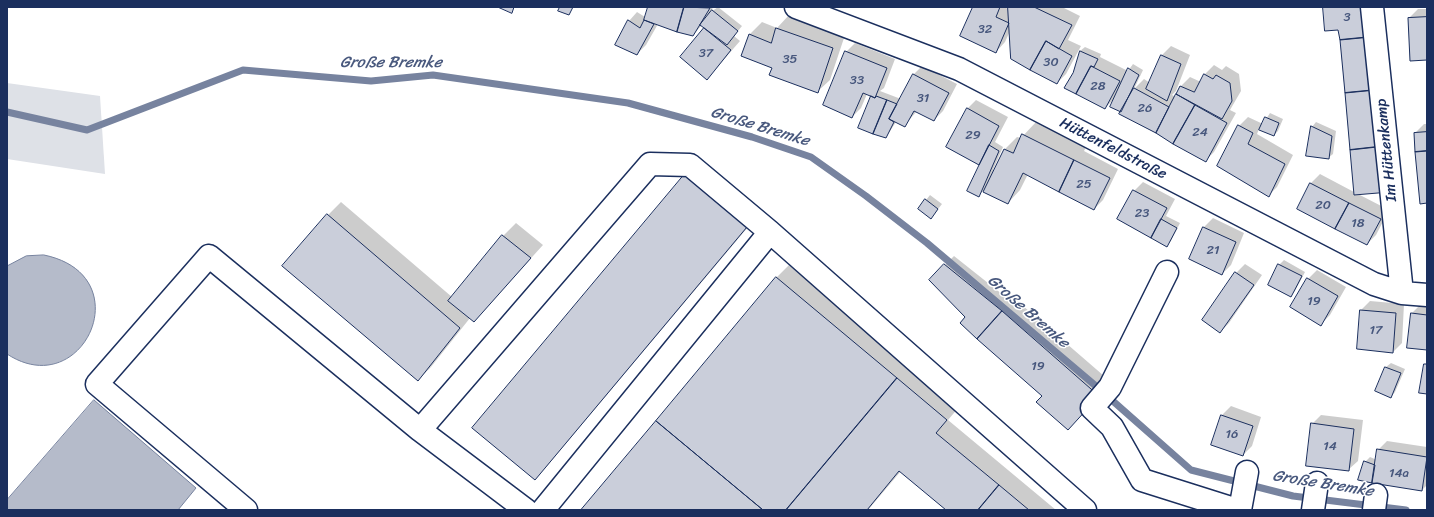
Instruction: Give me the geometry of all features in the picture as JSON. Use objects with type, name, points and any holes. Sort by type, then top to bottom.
[{"type":"street","name":"Hüttenfeldstraße","points":[[796,7],[959,68],[1374,284],[1402,293],[1427,295]]},
{"type":"street","name":"Im Hüttenkamp","points":[[1372,7],[1402,293]]},
{"type":"street","points":[[420,430],[650,164],[690,165],[770,232],[1085,510]]},
{"type":"street","points":[[543,510],[770,232]]},
{"type":"street","points":[[246,510],[97,384],[208,256],[420,430],[526,510]]},
{"type":"street","points":[[1167,272],[1110,387],[1092,408],[1112,427],[1142,480],[1240,505],[1247,472]]},
{"type":"street","points":[[1313,508],[1317,483]]},
{"type":"shaded area","points":[[7,83],[100,96],[105,174],[7,159]]},
{"type":"water","points":[[44,255],[74,267],[90,286],[95,308],[91,331],[78,350],[59,362],[34,365],[7,354],[7,266],[26,256]]},
{"type":"water","points":[[94,400],[196,488],[178,510],[7,510],[7,500]]},
{"type":"building","points":[[498,7],[514,7],[512,13]]},
{"type":"building","points":[[560,7],[573,7],[569,15],[558,11]]},
{"type":"building","points":[[648,7],[684,7],[677,32],[644,20]]},
{"type":"building","points":[[684,7],[710,8],[693,36],[677,32]]},
{"type":"building","points":[[973,7],[1000,7],[996,17],[1009,23],[996,53],[960,36]]},
{"type":"building","points":[[1008,7],[1034,7],[1072,25],[1059,49],[1046,41],[1030,70],[1011,59]]},
{"type":"building","points":[[1323,7],[1368,7],[1371,37],[1340,40],[1338,30],[1325,31]]},
{"type":"building","points":[[712,10],[738,31],[727,45],[700,25]]},
{"type":"building","points":[[1427,17],[1427,60],[1410,61],[1408,18]]},
{"type":"building","points":[[628,20],[640,28],[644,20],[654,24],[637,55],[615,45]]},
{"type":"building","points":[[704,28],[731,50],[707,80],[680,57]]},
{"type":"building","points":[[776,28],[833,48],[818,93],[769,75],[772,68],[741,56],[749,34],[771,43]]},
{"type":"building","points":[[1371,37],[1376,90],[1345,93],[1340,40]]},
{"type":"building","points":[[1046,41],[1072,56],[1057,84],[1030,70]]},
{"type":"building","points":[[845,51],[887,68],[875,98],[863,93],[852,118],[823,105]]},
{"type":"building","points":[[1080,51],[1098,59],[1094,67],[1091,66],[1076,94],[1064,88],[1073,73]]},
{"type":"building","points":[[1161,55],[1181,64],[1167,101],[1146,89]]},
{"type":"building","points":[[1091,66],[1120,81],[1105,109],[1076,94]]},
{"type":"building","points":[[1128,68],[1139,75],[1121,112],[1110,107]]},
{"type":"building","points":[[913,74],[949,93],[934,121],[914,111],[905,127],[889,119]]},
{"type":"building","points":[[1204,74],[1213,79],[1216,75],[1230,83],[1232,101],[1222,119],[1176,94],[1180,86],[1194,92]]},
{"type":"building","points":[[1134,88],[1169,107],[1156,133],[1119,114]]},
{"type":"building","points":[[1376,90],[1386,146],[1350,150],[1345,93]]},
{"type":"building","points":[[1176,94],[1195,105],[1173,144],[1156,133]]},
{"type":"building","points":[[871,96],[875,98],[876,96],[887,100],[873,134],[858,128]]},
{"type":"building","points":[[887,100],[897,104],[889,119],[894,122],[886,138],[873,134]]},
{"type":"building","points":[[1195,105],[1227,123],[1206,162],[1173,144]]},
{"type":"building","points":[[967,108],[999,126],[979,165],[946,147]]},
{"type":"building","points":[[1265,117],[1279,123],[1274,136],[1259,130]]},
{"type":"building","points":[[1238,125],[1253,133],[1248,144],[1285,164],[1269,197],[1217,166]]},
{"type":"building","points":[[1311,126],[1332,136],[1329,159],[1306,156]]},
{"type":"building","points":[[1427,132],[1427,151],[1415,152],[1414,133]]},
{"type":"building","points":[[1022,134],[1074,160],[1059,192],[1023,173],[1008,204],[983,192],[1004,149],[1013,153]]},
{"type":"building","points":[[989,145],[999,151],[979,197],[967,191]]},
{"type":"building","points":[[1386,146],[1390,192],[1354,195],[1350,150]]},
{"type":"building","points":[[1427,151],[1427,203],[1420,204],[1415,152]]},
{"type":"building","points":[[1074,160],[1110,178],[1094,210],[1059,192]]},
{"type":"building","points":[[684,175],[747,227],[535,480],[472,428]]},
{"type":"building","points":[[1310,183],[1349,203],[1335,229],[1297,209]]},
{"type":"building","points":[[1133,190],[1167,208],[1151,238],[1117,219]]},
{"type":"building","points":[[925,199],[938,209],[931,219],[918,209]]},
{"type":"building","points":[[1349,203],[1381,219],[1367,245],[1335,229]]},
{"type":"building","points":[[327,214],[460,328],[418,381],[282,266]]},
{"type":"building","points":[[1161,219],[1177,228],[1167,247],[1151,238]]},
{"type":"building","points":[[1203,227],[1236,242],[1222,275],[1189,259]]},
{"type":"building","points":[[502,235],[531,258],[474,322],[448,301]]},
{"type":"building","points":[[944,264],[1002,311],[977,339],[960,323],[965,317],[929,280]]},
{"type":"building","points":[[1278,264],[1302,276],[1291,297],[1268,285]]},
{"type":"building","points":[[1235,272],[1254,285],[1220,333],[1202,320]]},
{"type":"building","points":[[776,277],[897,378],[786,510],[763,510],[656,421]]},
{"type":"building","points":[[1307,278],[1338,296],[1321,326],[1290,307]]},
{"type":"building","points":[[1360,310],[1396,313],[1393,353],[1357,349]]},
{"type":"building","points":[[1002,311],[1099,396],[1068,430],[1036,402],[1042,396],[977,339]]},
{"type":"building","points":[[1411,313],[1427,315],[1427,350],[1407,348]]},
{"type":"building","points":[[1424,364],[1427,364],[1427,394],[1419,393]]},
{"type":"building","points":[[1385,367],[1401,373],[1391,398],[1375,391]]},
{"type":"building","points":[[897,378],[947,420],[936,433],[999,485],[978,510],[946,510],[899,471],[867,510],[786,510]]},
{"type":"building","points":[[1221,415],[1253,426],[1243,456],[1211,445]]},
{"type":"building","points":[[656,421],[763,510],[581,510]]},
{"type":"building","points":[[1311,423],[1354,429],[1349,471],[1306,466]]},
{"type":"building","points":[[1377,449],[1427,457],[1422,491],[1372,483]]},
{"type":"building","points":[[1364,461],[1375,465],[1372,483],[1358,480]]},
{"type":"building","points":[[999,485],[1029,510],[978,510]]},
{"type":"waterway","name":"Große Bremke","points":[[7,112],[87,130],[243,70],[371,81],[433,75],[628,103],[752,137],[811,157],[866,196],[927,243],[1097,387],[1191,470],[1293,496],[1406,510]]}]
